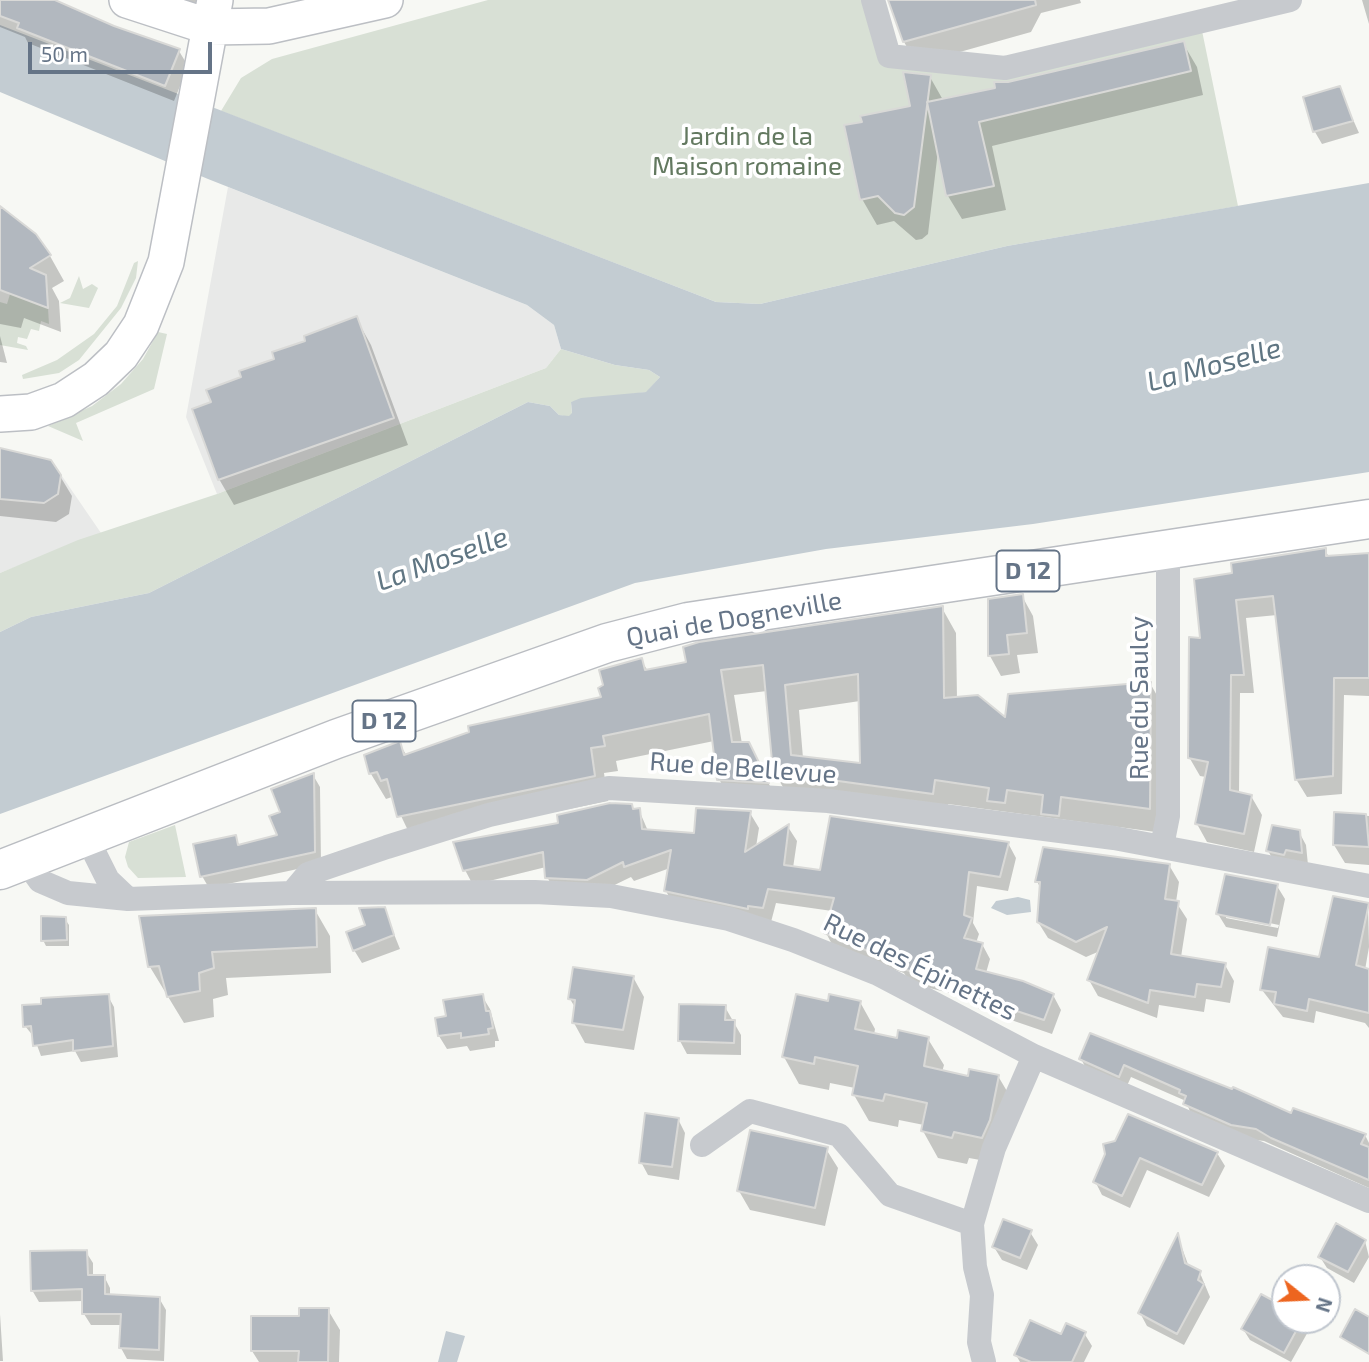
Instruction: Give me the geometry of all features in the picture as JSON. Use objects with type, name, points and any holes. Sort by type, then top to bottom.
[{"type":"main road","points":[[127,0],[269,26],[385,0]]},
{"type":"main road","points":[[0,414],[31,412],[64,400],[96,379],[121,355],[141,325],[166,262],[212,14]]},
{"type":"main road","points":[[0,393],[28,392],[61,379],[88,361],[121,317],[148,259],[172,224]]},
{"type":"main road","name":"Quai de Dogneville","points":[[86,836],[337,739],[607,643],[688,622],[1369,519]]},
{"type":"main road","name":"D 12","points":[[12,865],[86,836]]},
{"type":"street","points":[[873,0],[889,56],[1005,68],[1290,0]]},
{"type":"street","name":"Rue du Saulcy","points":[[1162,846],[1168,816],[1168,549]]},
{"type":"street","name":"Rue de Bellevue","points":[[292,892],[308,874],[387,847],[489,815],[609,788],[828,801],[1162,846],[1369,886]]},
{"type":"street","points":[[86,836],[108,880],[128,899]]},
{"type":"street","points":[[12,865],[68,893],[128,899],[292,892]]},
{"type":"street","name":"Rue des Épinettes","points":[[292,892],[611,896],[729,919],[793,940],[876,973],[1034,1056],[1369,1201]]},
{"type":"street","points":[[984,1362],[979,1342],[982,1295],[975,1267],[972,1224],[994,1148],[1034,1056]]},
{"type":"street","points":[[702,1145],[750,1111],[839,1135],[890,1195],[972,1224]]},
{"type":"shaded area","points":[[228,187],[527,305],[554,325],[561,349],[546,368],[217,494],[186,417]]},
{"type":"shaded area","points":[[0,448],[51,460],[101,533],[0,573]]},
{"type":"green space","name":"Jardin de la Maison romaine","points":[[488,0],[873,0],[889,56],[1005,68],[1200,21],[1238,206],[1007,246],[760,304],[716,302],[221,111],[241,78],[272,59]]},
{"type":"green space","points":[[138,261],[136,278],[121,308],[79,360],[59,373],[23,379],[22,375],[57,360],[94,334],[117,306],[134,263]]},
{"type":"green space","points":[[79,276],[83,289],[92,284],[98,288],[89,308],[60,303],[70,298]]},
{"type":"green space","points":[[10,294],[48,308],[49,324],[41,321],[39,331],[31,329],[27,339],[18,337],[17,343],[26,346],[28,350],[0,345],[0,302],[7,304]]},
{"type":"green space","points":[[158,332],[167,334],[154,389],[76,423],[83,441],[48,426],[92,406],[121,384],[143,359]]},
{"type":"green space","points":[[561,349],[615,365],[649,370],[660,377],[647,392],[571,402],[572,414],[569,417],[559,415],[550,406],[528,402],[149,593],[31,617],[0,632],[0,573],[78,540],[217,494],[546,368]]},
{"type":"green space","points":[[175,825],[186,877],[138,878],[128,867],[125,857],[129,842]]},
{"type":"water","name":"La Moselle","points":[[0,25],[716,302],[760,304],[1007,246],[1369,183],[1369,472],[1033,524],[826,549],[635,583],[0,814],[0,632],[31,617],[149,593],[528,402],[550,406],[559,415],[569,416],[572,413],[571,402],[581,398],[646,392],[660,377],[649,370],[615,365],[561,349],[554,325],[527,305],[208,179],[0,92]]},
{"type":"water","points":[[1018,897],[1030,900],[1031,912],[1007,915],[991,908],[996,901]]},
{"type":"water","points":[[446,1331],[465,1336],[457,1362],[438,1362]]},
{"type":"building","points":[[0,0],[55,0],[114,26],[180,49],[165,86],[17,28],[19,23],[0,16]]},
{"type":"building","points":[[888,0],[1035,0],[1036,5],[903,42]]},
{"type":"building","points":[[1184,41],[1191,71],[979,122],[994,186],[946,196],[927,102],[995,88],[994,82],[1008,82]]},
{"type":"building","points":[[903,72],[931,75],[914,207],[904,215],[895,213],[878,196],[860,200],[844,125],[862,122],[860,116],[910,106]]},
{"type":"building","points":[[1340,86],[1353,121],[1313,132],[1303,97]]},
{"type":"building","points":[[0,206],[36,234],[51,255],[30,268],[46,275],[48,308],[0,290]]},
{"type":"building","points":[[357,316],[394,418],[218,480],[192,409],[211,402],[206,390],[241,377],[239,371],[274,359],[272,352],[305,341],[304,336]]},
{"type":"building","points":[[0,448],[51,460],[61,475],[58,494],[44,503],[0,499]]},
{"type":"building","points":[[1326,548],[1326,556],[1369,553],[1369,678],[1334,678],[1333,776],[1295,780],[1273,596],[1236,600],[1244,675],[1231,675],[1230,790],[1252,795],[1244,834],[1195,824],[1208,762],[1188,758],[1189,637],[1200,638],[1194,579],[1232,573],[1231,563]]},
{"type":"building","points":[[1023,594],[1027,633],[1007,635],[1009,654],[988,656],[988,599]]},
{"type":"building","points":[[943,606],[944,698],[978,695],[1005,717],[1008,694],[1151,682],[1150,809],[1061,797],[1059,816],[1041,814],[1043,795],[1007,790],[1005,803],[987,801],[989,788],[935,780],[933,794],[773,772],[763,665],[721,670],[732,742],[749,742],[769,783],[717,780],[709,714],[603,736],[605,746],[591,748],[595,776],[397,817],[387,779],[381,781],[377,772],[369,774],[364,755],[400,741],[404,755],[469,732],[468,726],[601,697],[598,688],[603,685],[599,670],[642,658],[645,670],[686,662],[683,647],[699,642]],"holes":[[[858,674],[860,763],[791,755],[785,685]]]},
{"type":"building","points":[[314,773],[315,852],[200,877],[193,844],[236,835],[238,845],[277,835],[269,816],[280,812],[271,789]]},
{"type":"building","points":[[610,803],[632,804],[633,809],[640,808],[642,829],[694,833],[696,808],[751,811],[745,852],[789,824],[784,865],[820,870],[830,816],[1009,842],[1000,877],[969,872],[964,915],[972,918],[964,938],[983,943],[976,969],[1023,981],[1054,994],[1044,1020],[968,995],[970,987],[899,968],[902,961],[873,953],[824,933],[834,898],[768,889],[763,908],[748,906],[748,909],[664,891],[671,850],[624,867],[623,862],[587,880],[545,878],[543,852],[463,871],[453,842],[558,823],[557,815]]},
{"type":"building","points":[[1334,812],[1366,814],[1369,847],[1333,845]]},
{"type":"building","points":[[1272,825],[1300,830],[1302,853],[1286,850],[1284,855],[1266,851]]},
{"type":"building","points":[[1043,847],[1170,864],[1165,899],[1179,901],[1171,954],[1226,963],[1221,987],[1197,984],[1195,997],[1150,990],[1148,1003],[1087,980],[1107,927],[1076,942],[1037,922],[1040,882],[1035,882]]},
{"type":"building","points":[[1225,874],[1278,884],[1270,925],[1216,914]]},
{"type":"building","points":[[1333,896],[1369,903],[1356,965],[1369,969],[1369,1013],[1309,999],[1307,1011],[1274,1004],[1276,992],[1260,990],[1268,947],[1319,957]]},
{"type":"building","points":[[385,907],[394,935],[353,951],[346,932],[365,925],[359,908]]},
{"type":"building","points":[[316,908],[317,947],[212,952],[214,968],[199,973],[200,991],[167,997],[159,966],[148,967],[139,916]]},
{"type":"building","points":[[41,916],[66,917],[67,940],[41,941]]},
{"type":"building","points":[[573,967],[634,976],[623,1030],[572,1023],[575,1000],[568,999]]},
{"type":"building","points":[[109,994],[113,1046],[73,1051],[73,1040],[33,1046],[31,1026],[23,1027],[22,1005],[41,1004],[41,998]]},
{"type":"building","points":[[483,994],[493,1028],[488,1029],[489,1034],[461,1038],[461,1033],[438,1036],[435,1018],[446,1016],[443,1000]]},
{"type":"building","points":[[796,994],[828,1001],[829,994],[861,1001],[855,1029],[897,1038],[898,1030],[929,1037],[924,1066],[968,1076],[969,1069],[999,1075],[990,1120],[982,1138],[954,1132],[952,1138],[921,1131],[927,1103],[885,1094],[883,1101],[852,1095],[858,1066],[815,1057],[814,1064],[782,1057]]},
{"type":"building","points":[[679,1004],[726,1005],[725,1020],[735,1020],[734,1043],[678,1041]]},
{"type":"building","points":[[1090,1033],[1232,1089],[1233,1087],[1291,1113],[1293,1108],[1366,1134],[1361,1144],[1369,1147],[1369,1180],[1256,1129],[1231,1125],[1183,1104],[1186,1096],[1179,1093],[1180,1090],[1124,1065],[1119,1077],[1079,1059]]},
{"type":"building","points":[[645,1113],[679,1118],[672,1167],[639,1163]]},
{"type":"building","points":[[1128,1114],[1218,1152],[1202,1185],[1140,1158],[1122,1196],[1093,1182],[1105,1154],[1103,1144],[1115,1141]]},
{"type":"building","points":[[750,1130],[828,1147],[815,1208],[737,1191]]},
{"type":"building","points":[[1003,1219],[1032,1230],[1020,1258],[992,1247]]},
{"type":"building","points":[[1336,1223],[1366,1240],[1348,1272],[1341,1268],[1341,1264],[1332,1264],[1318,1257]]},
{"type":"building","points":[[1178,1233],[1185,1263],[1201,1271],[1198,1280],[1204,1284],[1177,1334],[1138,1313]]},
{"type":"building","points":[[87,1250],[88,1275],[105,1275],[105,1294],[160,1297],[159,1350],[119,1348],[121,1314],[82,1314],[82,1289],[31,1291],[30,1251]]},
{"type":"building","points":[[1261,1294],[1271,1299],[1271,1334],[1294,1334],[1284,1353],[1241,1329]]},
{"type":"building","points":[[299,1308],[329,1308],[328,1362],[298,1362],[299,1351],[251,1351],[251,1316],[299,1316]]},
{"type":"building","points":[[1355,1309],[1369,1317],[1369,1354],[1340,1337]]},
{"type":"building","points":[[1030,1320],[1061,1334],[1066,1323],[1086,1332],[1072,1362],[1031,1362],[1014,1355]]}]
